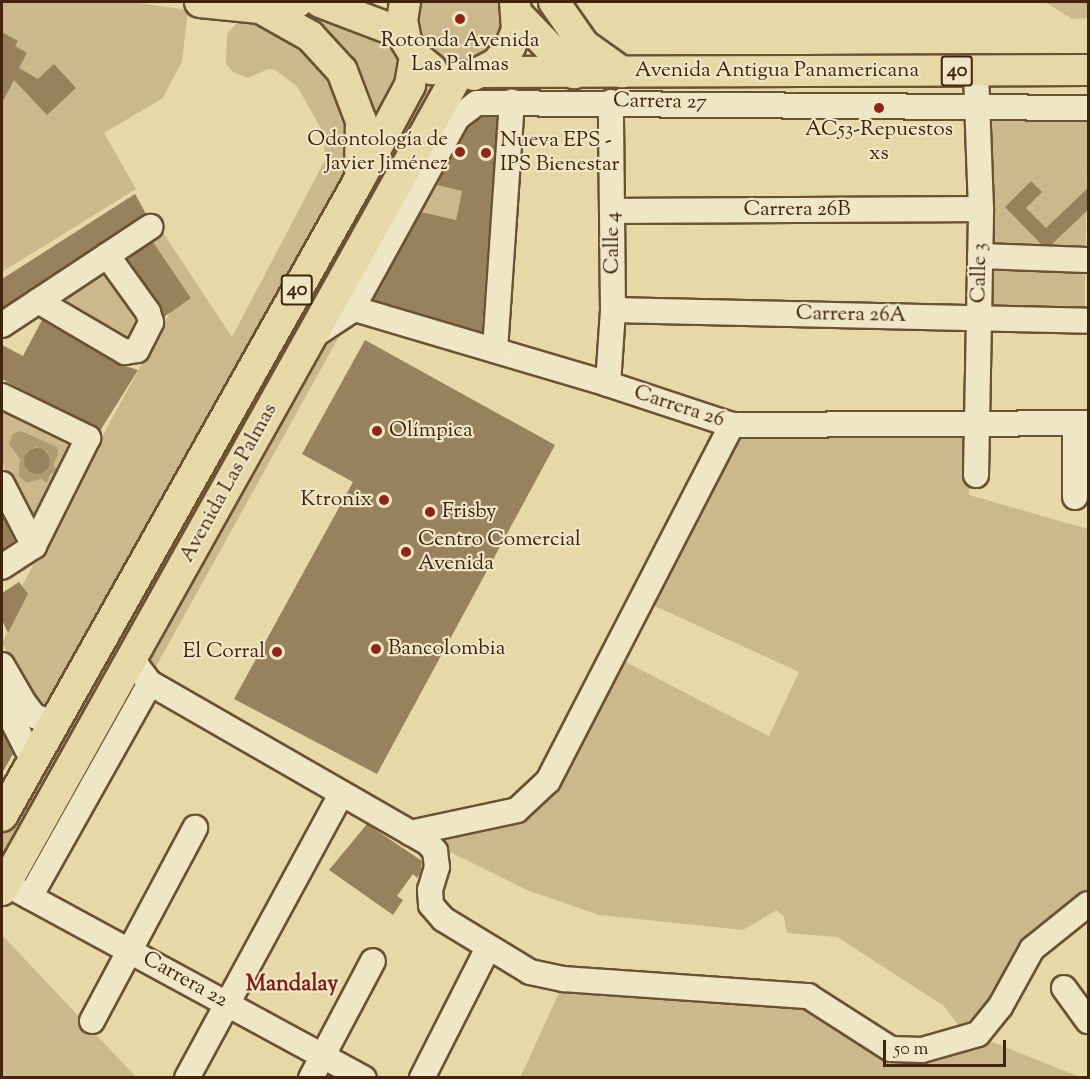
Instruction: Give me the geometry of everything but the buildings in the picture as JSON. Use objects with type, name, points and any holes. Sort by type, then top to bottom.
[{"type":"main road","points":[[200,2],[260,8],[298,2]]},
{"type":"main road","name":"40","points":[[320,2],[410,45],[432,69],[469,74],[496,64],[510,47],[517,8]]},
{"type":"main road","name":"40","points":[[405,2],[410,45]]},
{"type":"main road","points":[[554,2],[584,45],[621,72]]},
{"type":"main road","points":[[260,8],[310,36],[345,78],[361,121],[363,147],[357,184]]},
{"type":"main road","name":"40","points":[[517,8],[574,73]]},
{"type":"main road","name":"Avenida Las Palmas","points":[[2,816],[357,184],[410,85],[410,45]]},
{"type":"main road","name":"Avenida Antigua Panamericana","points":[[469,74],[1089,70]]},
{"type":"main road","name":"Avenida Las Palmas","points":[[13,890],[125,670],[309,338],[341,306],[469,74]]},
{"type":"main road","points":[[167,520],[202,531]]},
{"type":"street","name":"Calle 3","points":[[976,70],[981,209],[976,475]]},
{"type":"street","points":[[495,350],[512,102]]},
{"type":"street","name":"Carrera 27","points":[[341,306],[462,111],[477,103],[610,102],[1089,108]]},
{"type":"street","name":"Calle 4","points":[[608,384],[613,310],[610,102]]},
{"type":"street","name":"Carrera 26B","points":[[613,211],[981,209]]},
{"type":"street","points":[[2,325],[150,227]]},
{"type":"street","points":[[38,300],[125,352],[137,350],[151,322],[148,312],[107,255]]},
{"type":"street","points":[[980,256],[1089,260]]},
{"type":"street","name":"Carrera 26","points":[[341,306],[608,384],[732,425],[978,421],[1082,423]]},
{"type":"street","name":"Carrera 26A","points":[[613,310],[1089,321]]},
{"type":"street","points":[[2,396],[88,438],[34,546],[2,567]]},
{"type":"street","points":[[1075,497],[1082,423]]},
{"type":"street","points":[[410,833],[517,810],[548,781],[732,425]]},
{"type":"street","points":[[2,484],[34,546]]},
{"type":"street","points":[[2,665],[29,709],[53,723]]},
{"type":"street","points":[[125,670],[410,833],[435,851],[437,867],[430,890],[431,905],[443,919],[530,972],[564,979],[808,996],[891,1049],[922,1050],[978,1034],[1000,1007],[1032,950],[1089,904]]},
{"type":"street","points":[[13,890],[150,683]]},
{"type":"street","points":[[2,700],[33,761]]},
{"type":"street","points":[[187,1077],[341,794]]},
{"type":"street","points":[[92,1021],[195,828]]},
{"type":"street","name":"Carrera 22","points":[[13,890],[130,949],[364,1077]]},
{"type":"street","points":[[422,1077],[488,948]]},
{"type":"street","points":[[311,1077],[373,961]]},
{"type":"street","points":[[1064,988],[1089,1021]]},
{"type":"shaded area","points":[[2,2],[132,2],[188,10],[182,61],[163,98],[104,133],[136,189],[2,272]]},
{"type":"shaded area","points":[[415,2],[506,2],[506,32],[478,64],[445,65],[423,50],[412,13]]},
{"type":"shaded area","points":[[1045,2],[1088,2],[1088,18],[1072,19]]},
{"type":"shaded area","points":[[312,9],[396,41],[405,58],[372,138],[292,12]]},
{"type":"shaded area","points":[[257,17],[318,57],[350,115],[348,180],[47,713],[37,709],[2,643],[28,594],[22,586],[170,312],[191,298],[149,236],[160,228],[232,337],[325,160],[324,134],[297,86],[275,70],[268,69],[248,78],[233,72],[226,64],[227,34],[237,23]]},
{"type":"shaded area","points":[[423,78],[440,83],[195,519],[189,519]]},
{"type":"shaded area","points":[[984,113],[1088,115],[1085,314],[981,312]]},
{"type":"shaded area","points":[[429,183],[462,190],[456,220],[414,211]]},
{"type":"shaded area","points":[[105,266],[146,319],[131,343],[53,299]]},
{"type":"shaded area","points":[[312,303],[347,322],[150,677],[115,658]]},
{"type":"shaded area","points":[[2,406],[75,445],[35,522],[2,463]]},
{"type":"shaded area","points":[[971,427],[969,495],[1088,529],[1088,896],[1024,943],[972,1027],[962,1030],[944,1006],[837,937],[787,933],[784,917],[777,910],[743,930],[599,915],[527,890],[440,847],[433,838],[519,816],[618,658],[769,736],[799,672],[648,603],[736,431]]},
{"type":"shaded area","points":[[21,431],[57,447],[58,455],[53,465],[58,471],[50,474],[47,483],[41,479],[27,483],[19,476],[20,459],[9,444],[13,434]],"holes":[[[35,447],[47,451],[50,458],[49,467],[39,474],[28,471],[24,463],[27,451]]]},
{"type":"shaded area","points":[[176,530],[185,535],[2,870],[2,835],[168,539]]},
{"type":"shaded area","points":[[2,935],[136,1077],[2,1077]]},
{"type":"shaded area","points":[[562,986],[808,1003],[892,1056],[980,1037],[1080,1077],[520,1078]]},
{"type":"place","name":"Rotonda Avenida Las Palmas","points":[[460,19]]},
{"type":"place","name":"AC53-Repuestos xs","points":[[879,108]]},
{"type":"place","name":"Odontología de Javier Jiménez","points":[[460,152]]},
{"type":"place","name":"Nueva EPS - IPS Bienestar","points":[[486,153]]},
{"type":"place","name":"Olímpica","points":[[377,431]]},
{"type":"place","name":"Ktronix","points":[[384,500]]},
{"type":"place","name":"Frisby","points":[[430,512]]},
{"type":"place","name":"Centro Comercial Avenida","points":[[406,552]]},
{"type":"place","name":"Bancolombia","points":[[376,649]]},
{"type":"place","name":"El Corral","points":[[277,652]]},
{"type":"district","name":"Mandalay","points":[[292,986]]}]
